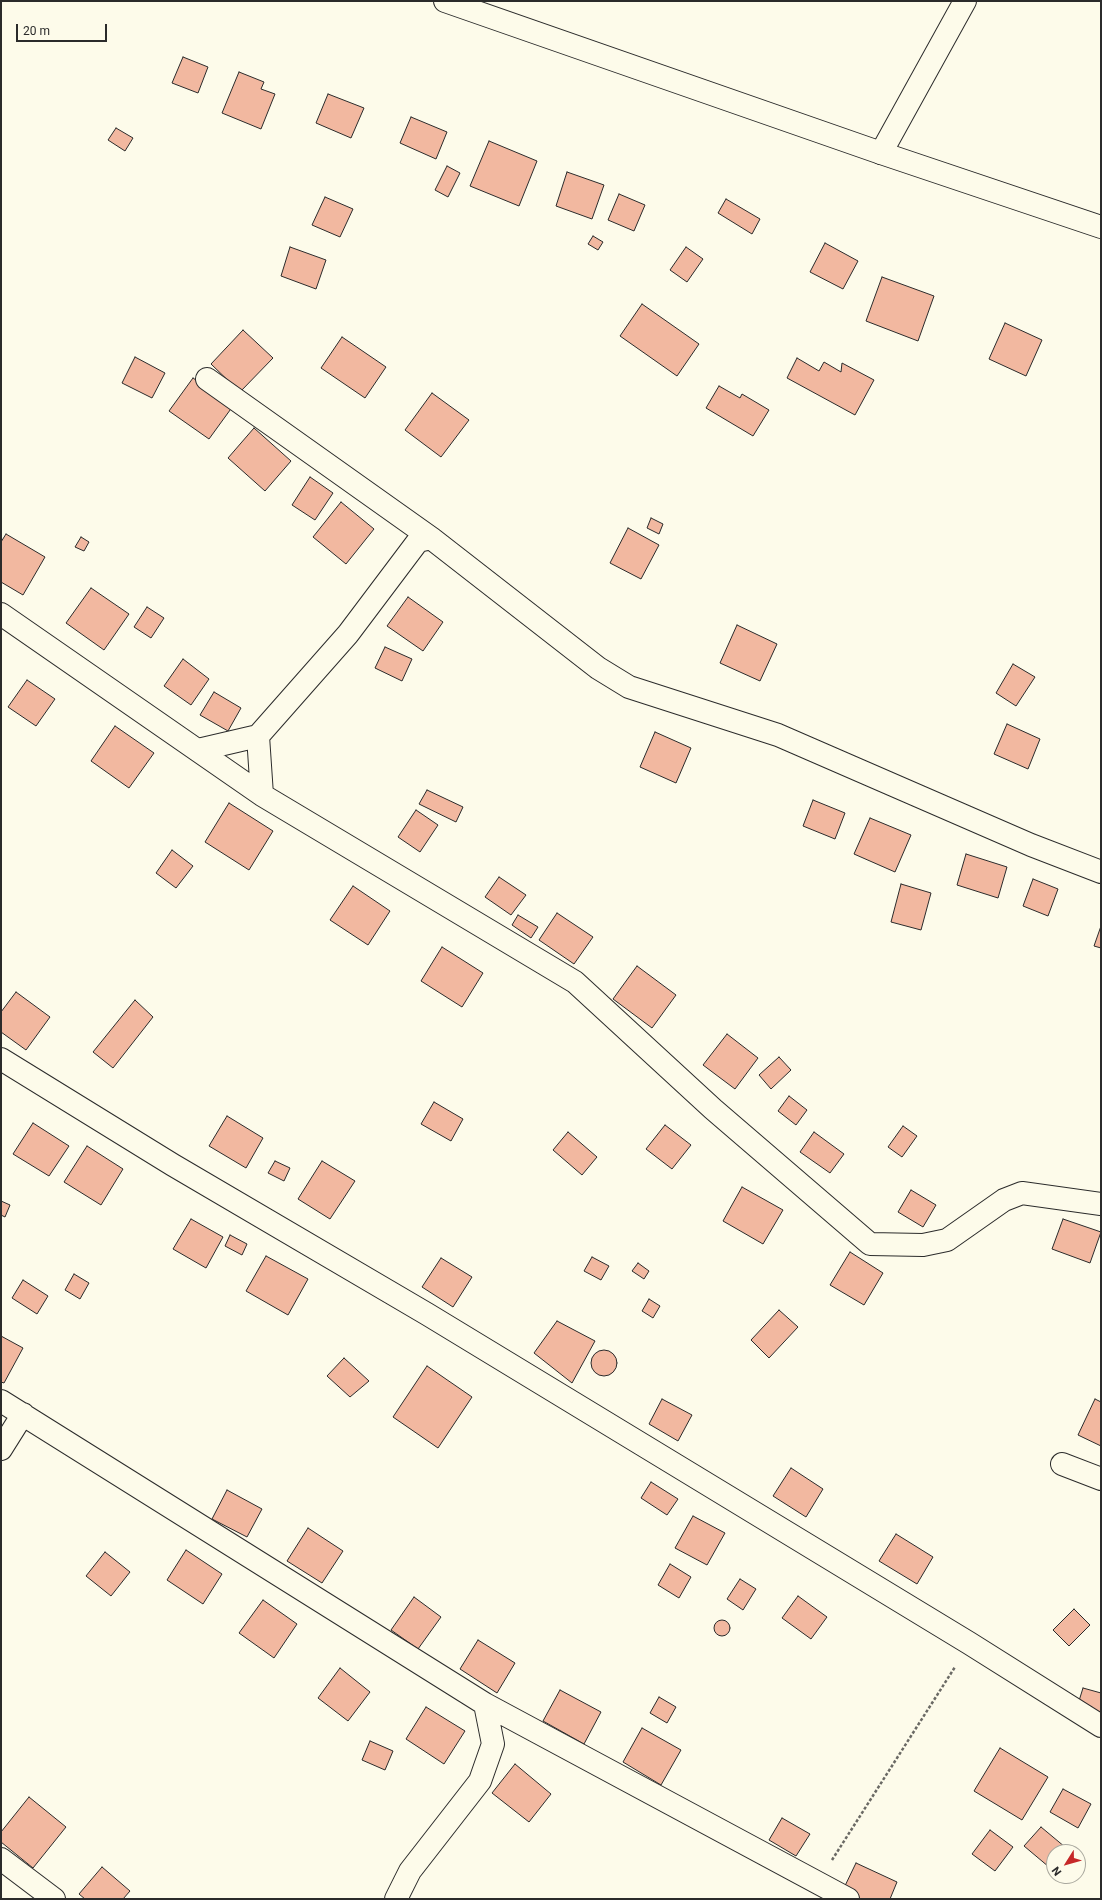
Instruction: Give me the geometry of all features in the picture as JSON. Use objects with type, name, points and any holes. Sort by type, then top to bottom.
[{"type":"street","points":[[445,1],[1101,228]]},
{"type":"street","points":[[881,153],[965,1]]},
{"type":"street","points":[[207,379],[431,538],[598,668],[629,687],[778,735],[1031,845],[1101,872]]},
{"type":"street","points":[[198,750],[258,736],[348,634],[418,541],[431,538]]},
{"type":"street","points":[[1,614],[262,795],[575,982],[713,1109],[870,1244],[923,1245],[947,1240],[1004,1200],[1022,1193],[1101,1204]]},
{"type":"street","points":[[258,736],[262,795]]},
{"type":"street","points":[[1,1059],[173,1165],[448,1326],[969,1643],[1101,1726]]},
{"type":"street","points":[[1,1401],[485,1704],[848,1899]]},
{"type":"street","points":[[1,1449],[23,1414]]},
{"type":"street","points":[[1062,1464],[1101,1479]]},
{"type":"street","points":[[396,1899],[410,1871],[480,1781],[493,1744],[485,1704]]},
{"type":"street","points":[[1,1859],[54,1899]]},
{"type":"path","points":[[818,1882],[969,1643]]},
{"type":"building","points":[[183,57],[208,67],[198,93],[172,83]]},
{"type":"building","points":[[239,72],[264,82],[261,89],[275,94],[261,129],[222,113]]},
{"type":"building","points":[[328,94],[364,108],[351,138],[316,123]]},
{"type":"building","points":[[411,117],[447,132],[436,159],[400,143]]},
{"type":"building","points":[[116,128],[133,138],[125,151],[108,140]]},
{"type":"building","points":[[489,141],[537,161],[519,206],[470,186]]},
{"type":"building","points":[[447,166],[460,173],[448,197],[435,190]]},
{"type":"building","points":[[567,172],[604,185],[592,219],[556,206]]},
{"type":"building","points":[[619,194],[645,205],[634,231],[608,220]]},
{"type":"building","points":[[325,197],[353,209],[340,237],[312,225]]},
{"type":"building","points":[[726,199],[760,219],[752,234],[718,213]]},
{"type":"building","points":[[593,236],[603,242],[598,250],[588,244]]},
{"type":"building","points":[[825,243],[858,261],[843,289],[810,272]]},
{"type":"building","points":[[290,247],[326,260],[316,289],[281,276]]},
{"type":"building","points":[[686,247],[703,259],[687,282],[670,270]]},
{"type":"building","points":[[882,277],[934,296],[918,341],[866,321]]},
{"type":"building","points":[[642,304],[699,344],[677,376],[620,336]]},
{"type":"building","points":[[1005,323],[1042,340],[1026,376],[989,359]]},
{"type":"building","points":[[243,330],[273,358],[240,392],[211,364]]},
{"type":"building","points":[[342,337],[386,367],[365,398],[321,368]]},
{"type":"building","points":[[135,357],[165,373],[152,398],[122,383]]},
{"type":"building","points":[[797,358],[819,371],[824,362],[841,372],[842,363],[874,380],[855,415],[787,378]]},
{"type":"building","points":[[193,378],[233,406],[209,439],[169,411]]},
{"type":"building","points":[[719,386],[740,398],[742,394],[769,410],[753,436],[706,408]]},
{"type":"building","points":[[432,393],[469,420],[441,457],[405,430]]},
{"type":"building","points":[[254,428],[291,461],[265,491],[228,458]]},
{"type":"building","points":[[310,477],[333,493],[315,520],[292,505]]},
{"type":"building","points":[[341,502],[374,529],[346,564],[313,537]]},
{"type":"building","points":[[651,518],[663,524],[659,534],[647,528]]},
{"type":"building","points":[[628,528],[659,545],[641,579],[610,563]]},
{"type":"building","points":[[6,534],[45,557],[23,595],[1,582],[1,542]]},
{"type":"building","points":[[81,537],[89,542],[84,551],[75,547]]},
{"type":"building","points":[[91,588],[129,614],[104,650],[66,623]]},
{"type":"building","points":[[408,597],[443,622],[423,651],[387,626]]},
{"type":"building","points":[[147,607],[164,618],[151,638],[134,627]]},
{"type":"building","points":[[737,625],[777,644],[760,681],[720,663]]},
{"type":"building","points":[[385,647],[412,659],[402,681],[375,668]]},
{"type":"building","points":[[183,659],[209,679],[191,705],[164,686]]},
{"type":"building","points":[[1013,664],[1035,677],[1016,706],[996,693]]},
{"type":"building","points":[[27,680],[55,699],[36,726],[8,707]]},
{"type":"building","points":[[214,692],[241,708],[228,731],[200,715]]},
{"type":"building","points":[[1007,724],[1040,739],[1028,769],[994,754]]},
{"type":"building","points":[[115,726],[154,753],[129,788],[91,761]]},
{"type":"building","points":[[655,732],[691,748],[676,783],[640,767]]},
{"type":"building","points":[[427,790],[463,807],[456,822],[419,804]]},
{"type":"building","points":[[813,800],[845,813],[835,839],[803,826]]},
{"type":"building","points":[[229,803],[273,831],[249,870],[205,842]]},
{"type":"building","points":[[416,810],[438,825],[420,852],[398,837]]},
{"type":"building","points":[[870,818],[911,835],[895,872],[854,854]]},
{"type":"building","points":[[172,850],[193,866],[176,888],[156,873]]},
{"type":"building","points":[[966,854],[1007,867],[998,898],[957,885]]},
{"type":"building","points":[[499,877],[526,895],[511,915],[485,897]]},
{"type":"building","points":[[1033,879],[1058,889],[1048,916],[1023,906]]},
{"type":"building","points":[[901,884],[931,893],[921,930],[891,922]]},
{"type":"building","points":[[353,886],[390,911],[368,945],[330,920]]},
{"type":"building","points":[[557,913],[593,937],[574,964],[539,940]]},
{"type":"building","points":[[518,915],[538,927],[531,938],[512,925]]},
{"type":"building","points":[[1101,926],[1101,948],[1094,946]]},
{"type":"building","points":[[442,947],[483,973],[462,1007],[421,981]]},
{"type":"building","points":[[637,966],[676,995],[652,1028],[613,999]]},
{"type":"building","points":[[16,992],[50,1017],[26,1050],[1,1032],[1,1012]]},
{"type":"building","points":[[135,1000],[153,1017],[113,1068],[93,1052]]},
{"type":"building","points":[[727,1034],[758,1058],[735,1089],[703,1065]]},
{"type":"building","points":[[779,1057],[791,1070],[771,1089],[759,1075]]},
{"type":"building","points":[[789,1096],[807,1110],[796,1125],[778,1111]]},
{"type":"building","points":[[434,1102],[463,1119],[451,1141],[421,1124]]},
{"type":"building","points":[[227,1116],[263,1138],[246,1168],[209,1146]]},
{"type":"building","points":[[33,1123],[69,1146],[49,1176],[13,1154]]},
{"type":"building","points":[[665,1125],[691,1145],[672,1169],[646,1149]]},
{"type":"building","points":[[903,1126],[917,1136],[902,1157],[888,1147]]},
{"type":"building","points":[[568,1132],[597,1157],[582,1175],[553,1150]]},
{"type":"building","points":[[814,1132],[844,1154],[830,1173],[800,1152]]},
{"type":"building","points":[[87,1146],[123,1169],[101,1205],[64,1182]]},
{"type":"building","points":[[275,1161],[290,1168],[284,1181],[268,1173]]},
{"type":"building","points":[[322,1161],[355,1181],[330,1219],[298,1199]]},
{"type":"building","points":[[742,1187],[783,1210],[763,1244],[723,1221]]},
{"type":"building","points":[[911,1190],[936,1205],[923,1227],[898,1212]]},
{"type":"building","points":[[1,1201],[10,1205],[5,1217],[1,1215]]},
{"type":"building","points":[[191,1219],[223,1237],[206,1268],[173,1249]]},
{"type":"building","points":[[1063,1219],[1101,1232],[1090,1263],[1052,1249]]},
{"type":"building","points":[[230,1235],[247,1244],[242,1255],[225,1246]]},
{"type":"building","points":[[850,1252],[883,1273],[864,1305],[830,1285]]},
{"type":"building","points":[[266,1256],[308,1279],[288,1315],[246,1291]]},
{"type":"building","points":[[592,1257],[609,1266],[601,1280],[584,1271]]},
{"type":"building","points":[[441,1258],[472,1277],[453,1307],[422,1287]]},
{"type":"building","points":[[638,1263],[649,1271],[644,1279],[632,1271]]},
{"type":"building","points":[[74,1274],[89,1283],[80,1299],[65,1290]]},
{"type":"building","points":[[23,1280],[48,1296],[37,1314],[12,1298]]},
{"type":"building","points":[[649,1299],[660,1306],[653,1318],[642,1311]]},
{"type":"building","points":[[779,1310],[798,1327],[769,1358],[751,1340]]},
{"type":"building","points":[[557,1321],[595,1341],[572,1383],[534,1353]]},
{"type":"building","points":[[1,1336],[23,1348],[4,1383],[1,1382]]},
{"type":"building","points":[[604,1350],[613,1354],[617,1363],[613,1372],[604,1376],[595,1372],[591,1363],[595,1354]]},
{"type":"building","points":[[344,1358],[369,1381],[350,1397],[327,1376]]},
{"type":"building","points":[[427,1366],[472,1397],[438,1448],[393,1417]]},
{"type":"building","points":[[662,1399],[692,1415],[678,1441],[649,1424]]},
{"type":"building","points":[[1095,1399],[1101,1402],[1101,1446],[1078,1435]]},
{"type":"building","points":[[791,1468],[823,1489],[806,1517],[773,1496]]},
{"type":"building","points":[[651,1482],[678,1499],[667,1515],[641,1498]]},
{"type":"building","points":[[227,1490],[262,1509],[247,1537],[212,1519]]},
{"type":"building","points":[[693,1516],[725,1533],[707,1565],[675,1548]]},
{"type":"building","points":[[308,1528],[343,1551],[322,1583],[287,1561]]},
{"type":"building","points":[[896,1534],[933,1557],[917,1584],[879,1561]]},
{"type":"building","points":[[186,1550],[222,1574],[203,1604],[167,1580]]},
{"type":"building","points":[[105,1552],[130,1572],[111,1596],[86,1576]]},
{"type":"building","points":[[670,1564],[691,1577],[679,1598],[658,1585]]},
{"type":"building","points":[[740,1579],[756,1589],[743,1610],[727,1599]]},
{"type":"building","points":[[798,1596],[827,1617],[811,1639],[782,1618]]},
{"type":"building","points":[[414,1597],[441,1617],[418,1649],[391,1630]]},
{"type":"building","points":[[263,1600],[297,1624],[274,1658],[239,1633]]},
{"type":"building","points":[[1074,1609],[1090,1625],[1069,1646],[1053,1630]]},
{"type":"building","points":[[722,1620],[729,1625],[730,1628],[725,1635],[722,1636],[715,1631],[714,1628],[719,1621]]},
{"type":"building","points":[[478,1640],[515,1663],[497,1693],[460,1669]]},
{"type":"building","points":[[340,1668],[370,1692],[348,1721],[318,1698]]},
{"type":"building","points":[[1083,1688],[1101,1693],[1101,1725],[1074,1717]]},
{"type":"building","points":[[560,1690],[601,1712],[584,1744],[543,1721]]},
{"type":"building","points":[[659,1697],[676,1707],[667,1723],[650,1713]]},
{"type":"building","points":[[426,1707],[465,1731],[444,1764],[406,1739]]},
{"type":"building","points":[[642,1728],[681,1750],[661,1785],[623,1762]]},
{"type":"building","points":[[370,1741],[393,1751],[385,1770],[362,1760]]},
{"type":"building","points":[[1000,1748],[1048,1777],[1022,1820],[974,1791]]},
{"type":"building","points":[[515,1764],[551,1794],[529,1822],[492,1793]]},
{"type":"building","points":[[1063,1789],[1091,1804],[1078,1828],[1050,1812]]},
{"type":"building","points":[[29,1797],[66,1827],[33,1868],[1,1842],[1,1832]]},
{"type":"building","points":[[782,1818],[810,1834],[796,1856],[769,1840]]},
{"type":"building","points":[[1041,1827],[1061,1844],[1046,1844],[1046,1864],[1024,1846]]},
{"type":"building","points":[[990,1830],[1013,1847],[995,1871],[972,1854]]},
{"type":"building","points":[[856,1863],[897,1882],[890,1899],[858,1899],[842,1892]]},
{"type":"building","points":[[102,1867],[130,1891],[123,1899],[85,1899],[79,1894]]}]
